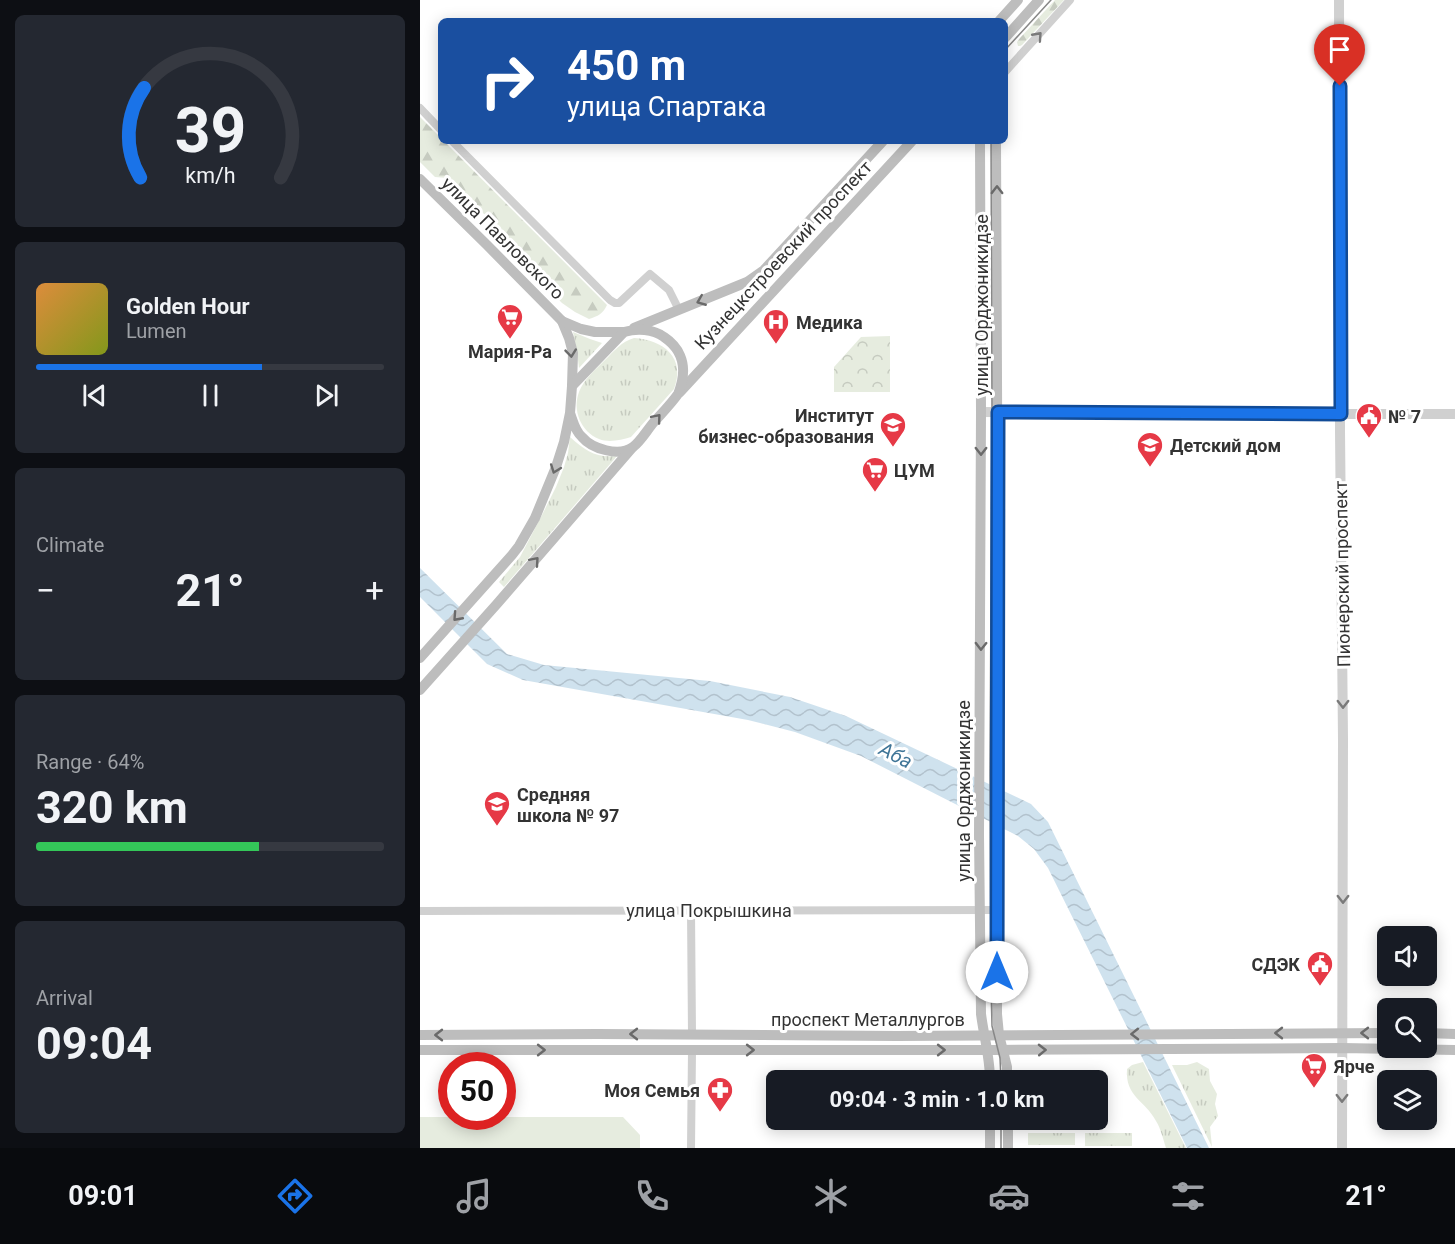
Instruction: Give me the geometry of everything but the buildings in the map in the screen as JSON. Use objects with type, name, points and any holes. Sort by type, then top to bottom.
[{"type":"main road","points":[[1002,18],[1018,0]]},
{"type":"main road","points":[[1008,35],[1039,0]]},
{"type":"main road","name":"Кузнецкстроевский проспект","points":[[629,330],[747,282],[756,276],[881,144]]},
{"type":"main road","name":"Кузнецкстроевский проспект","points":[[679,392],[909,144]]},
{"type":"main road","name":"улица Орджоникидзе","points":[[980,144],[979,835],[981,1014],[990,1070]]},
{"type":"main road","name":"улица Орджоникидзе","points":[[996,144],[997,1014],[1007,1070]]},
{"type":"main road","name":"улица Павловского","points":[[420,179],[562,321],[573,353],[572,386]]},
{"type":"main road","name":"улица Павловского","points":[[562,321],[595,332],[629,330]]},
{"type":"main road","points":[[420,658],[512,555],[535,518],[564,442],[572,386],[629,330],[658,333],[671,342],[682,360],[684,371],[679,392],[420,690]]},
{"type":"main road","points":[[570,412],[575,428],[582,438],[595,447],[617,452],[632,448]]},
{"type":"main road","points":[[1437,1033],[1455,1034]]},
{"type":"main road","name":"проспект Металлургов","points":[[420,1035],[1173,1034],[1339,1040],[1455,1050]]},
{"type":"main road","name":"проспект Металлургов","points":[[420,1050],[1173,1048],[1339,1040],[1377,1035]]},
{"type":"main road","points":[[990,1130],[990,1148]]},
{"type":"main road","points":[[1008,1130],[1008,1148]]},
{"type":"street","points":[[1008,69],[1070,0]]},
{"type":"street","name":"Пионерский проспект","points":[[1339,0],[1343,740],[1339,1040],[1342,1148]]},
{"type":"street","points":[[420,108],[438,127]]},
{"type":"street","points":[[455,144],[610,300],[619,303],[650,274],[669,290],[679,310]]},
{"type":"street","points":[[981,412],[1455,414]]},
{"type":"street","points":[[691,910],[692,1035]]},
{"type":"street","name":"улица Покрышкина","points":[[420,911],[997,910]]},
{"type":"street","points":[[691,1148],[692,1050]]},
{"type":"green space","points":[[1055,0],[1064,0],[1022,45],[1018,46],[1017,42],[1020,38]]},
{"type":"green space","points":[[420,117],[438,135],[438,144],[447,144],[607,305],[602,313],[589,319],[562,303],[497,238],[489,219],[448,178],[435,177],[420,162]]},
{"type":"green space","points":[[573,332],[602,343],[579,368],[577,352]]},
{"type":"green space","points":[[890,336],[890,392],[834,392],[834,367],[861,337]]},
{"type":"green space","points":[[634,338],[655,342],[670,353],[677,368],[674,389],[631,437],[611,441],[599,439],[587,431],[580,420],[577,406],[579,392],[590,375],[615,350]]},
{"type":"green space","points":[[570,437],[591,452],[603,456],[617,456],[504,587],[499,582],[520,557],[556,487],[568,453]]},
{"type":"green space","points":[[1143,1062],[1186,1148],[1166,1148],[1161,1131],[1152,1114],[1129,1086],[1127,1069]]},
{"type":"green space","points":[[1197,1062],[1209,1069],[1210,1081],[1217,1094],[1215,1104],[1218,1116],[1210,1127],[1212,1147],[1172,1065]]},
{"type":"green space","points":[[420,1117],[438,1117],[438,1130],[516,1130],[516,1117],[623,1117],[640,1135],[640,1148],[420,1148]]},
{"type":"green space","points":[[1028,1133],[1075,1133],[1075,1145],[1028,1145]]},
{"type":"green space","points":[[1085,1133],[1132,1133],[1132,1146],[1085,1146]]},
{"type":"water","name":"Аба","points":[[420,568],[507,654],[544,665],[710,681],[790,697],[846,716],[1031,804],[1048,822],[1209,1148],[1187,1148],[1048,868],[1034,849],[1018,836],[861,756],[795,732],[748,720],[523,680],[487,664],[420,597]]},
{"type":"tram line","points":[[1008,47],[1051,0]]},
{"type":"tram line","points":[[991,144],[991,988],[992,1026],[1001,1070]]},
{"type":"tram line","points":[[1001,1130],[1001,1148]]},
{"type":"place","name":"Мария-Ра","points":[[510,340]]},
{"type":"place","name":"Медика","points":[[776,345]]},
{"type":"place","name":"№ 7","points":[[1369,439]]},
{"type":"place","name":"Институт бизнес-образования","points":[[893,448]]},
{"type":"place","name":"Детский дом","points":[[1150,468]]},
{"type":"place","name":"ЦУМ","points":[[875,493]]},
{"type":"place","name":"Средняя школа № 97","points":[[497,827]]},
{"type":"place","name":"СДЭК","points":[[1320,987]]},
{"type":"place","name":"Ярче","points":[[1314,1089]]},
{"type":"place","name":"Моя Семья","points":[[720,1113]]},
{"type":"route","points":[[997,972],[998,412],[1341,414],[1340,86]]}]
